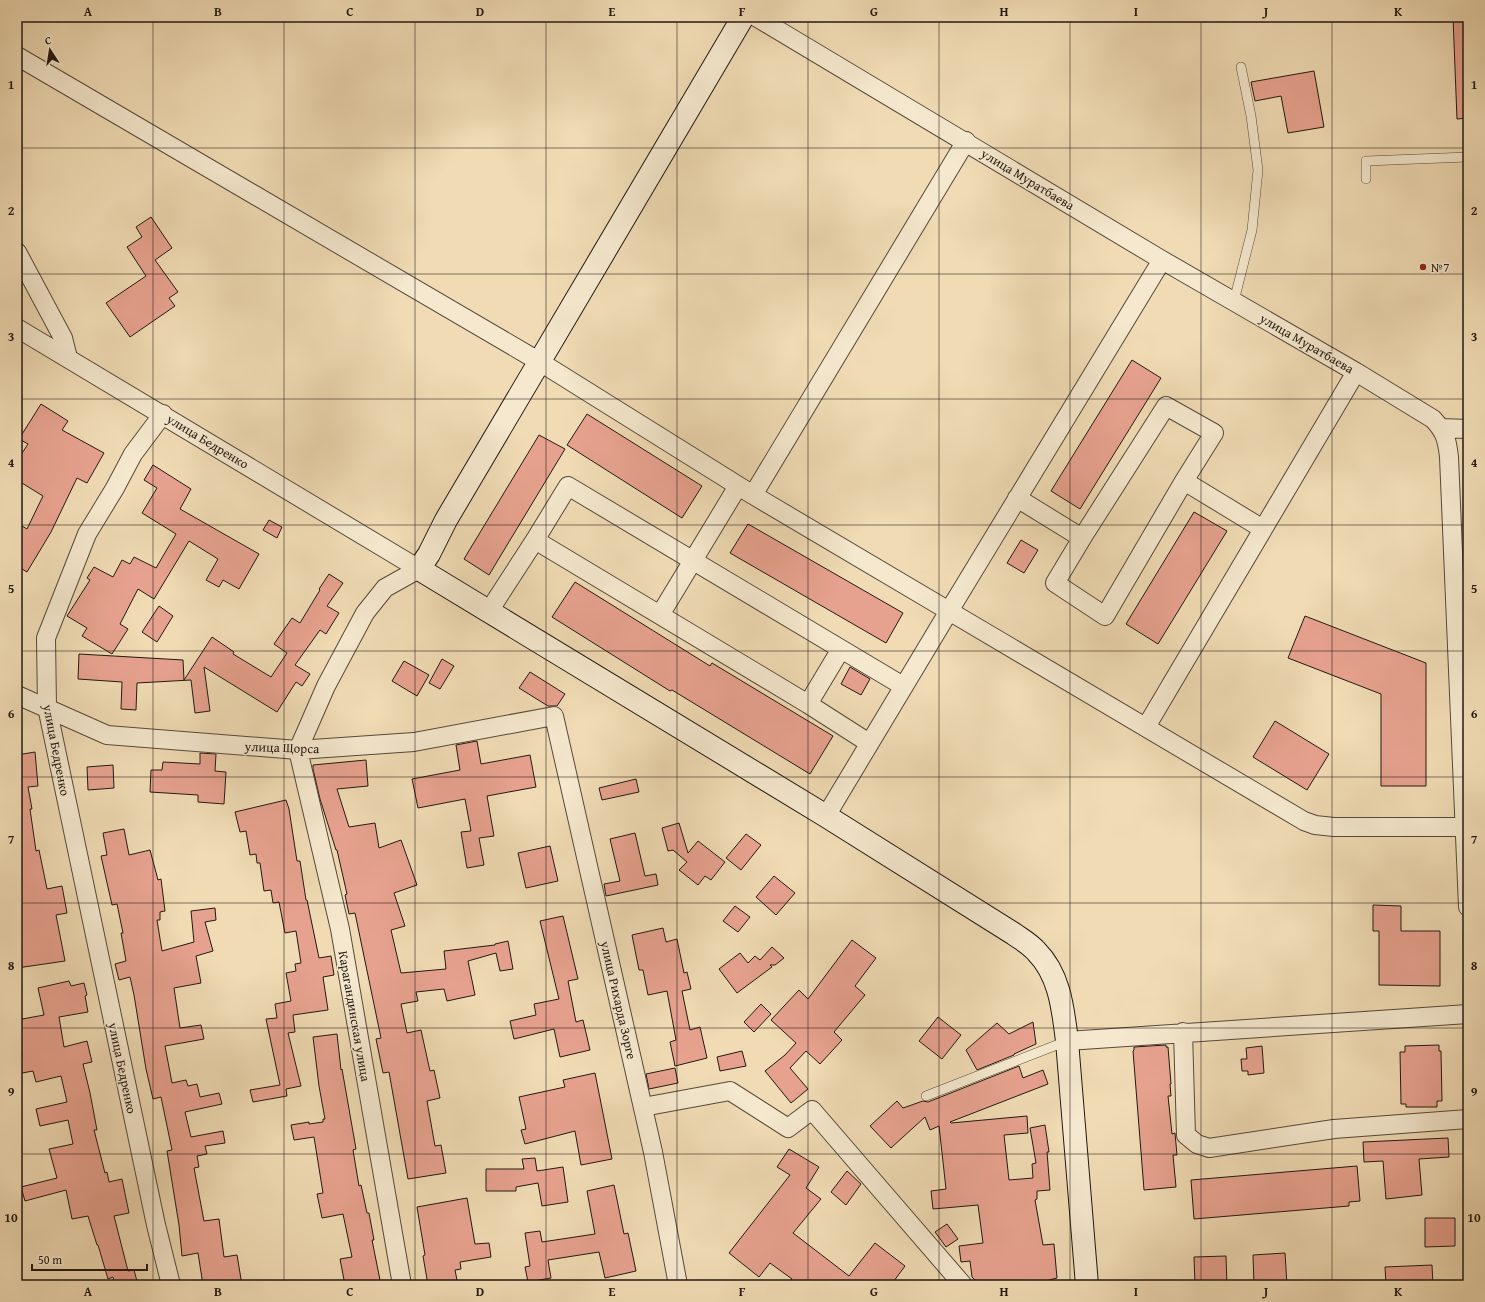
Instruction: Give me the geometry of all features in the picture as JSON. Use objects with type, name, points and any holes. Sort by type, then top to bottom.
[{"type":"street","points":[[298,750],[326,686],[365,613],[385,588],[419,569],[429,554],[446,520],[744,17]]},
{"type":"street","name":"улица Муратбаева","points":[[756,17],[966,141],[1162,260],[1356,372],[1433,419],[1441,428],[1446,436],[1449,457],[1467,849],[1468,907]]},
{"type":"street","points":[[17,56],[540,362],[738,486],[1293,815],[1310,824],[1334,828],[1465,827]]},
{"type":"street","points":[[753,495],[966,141]]},
{"type":"street","points":[[17,252],[63,338],[68,358]]},
{"type":"street","points":[[826,816],[903,686],[1162,260]]},
{"type":"street","points":[[17,328],[163,414]]},
{"type":"street","points":[[1146,727],[1356,372]]},
{"type":"street","points":[[1166,406],[1214,433],[1184,481],[1105,616],[1056,583],[1082,538],[1166,406]]},
{"type":"street","name":"улица Бедренко","points":[[171,1285],[156,1225],[47,707],[46,638],[87,534],[115,488],[133,454],[163,414],[419,569]]},
{"type":"street","points":[[1441,428],[1468,429]]},
{"type":"street","points":[[1184,481],[1263,529]]},
{"type":"street","points":[[489,611],[568,486],[903,686]]},
{"type":"street","points":[[660,615],[738,486]]},
{"type":"street","points":[[1017,498],[1082,538]]},
{"type":"street","points":[[535,540],[808,704],[869,743]]},
{"type":"street","points":[[419,569],[826,816],[1014,934],[1036,950],[1049,968],[1058,988],[1063,1010],[1067,1041],[1087,1285]]},
{"type":"street","points":[[808,704],[841,649]]},
{"type":"street","name":"улица Щорса","points":[[17,695],[47,707],[107,735],[298,750],[414,742],[554,716]]},
{"type":"street","name":"улица Рихарда Зорге","points":[[554,716],[654,1152],[678,1285]]},
{"type":"street","name":"Карагандинская улица","points":[[298,750],[340,929],[402,1285]]},
{"type":"street","points":[[1067,1041],[1182,1032],[1468,1014]]},
{"type":"street","points":[[1182,1032],[1186,1135],[1197,1144],[1209,1148],[1334,1129],[1468,1119]]},
{"type":"street","points":[[643,1107],[730,1091],[788,1128],[812,1110],[963,1285]]},
{"type":"lane","points":[[1234,301],[1252,230],[1258,170],[1251,116],[1241,68]]},
{"type":"lane","points":[[1366,180],[1366,162],[1468,157]]},
{"type":"lane","points":[[926,1096],[1067,1041]]},
{"type":"building","points":[[1453,17],[1468,17],[1468,118],[1457,119]]},
{"type":"building","points":[[1314,71],[1324,127],[1288,133],[1281,96],[1255,101],[1251,82]]},
{"type":"building","points":[[151,217],[172,248],[155,260],[178,292],[169,298],[175,306],[130,337],[106,303],[146,276],[127,247],[142,237],[136,227]]},
{"type":"building","points":[[1132,360],[1161,378],[1080,509],[1051,491]]},
{"type":"building","points":[[41,404],[68,421],[62,430],[104,453],[87,483],[77,478],[51,532],[27,572],[17,566],[17,523],[27,529],[43,496],[17,480],[17,461],[28,444],[19,439]]},
{"type":"building","points":[[587,414],[702,486],[682,518],[567,445]]},
{"type":"building","points":[[539,435],[565,449],[489,575],[464,559]]},
{"type":"building","points":[[153,465],[191,489],[180,509],[259,554],[239,589],[223,580],[219,587],[206,580],[218,559],[189,541],[154,599],[138,589],[120,624],[128,629],[112,654],[82,636],[87,628],[67,616],[90,580],[87,578],[94,567],[113,577],[122,560],[130,564],[134,557],[156,568],[176,534],[142,513],[157,488],[144,480]]},
{"type":"building","points":[[1194,512],[1227,531],[1158,644],[1126,624]]},
{"type":"building","points":[[269,520],[282,527],[277,538],[263,530]]},
{"type":"building","points":[[748,524],[903,613],[886,643],[730,553]]},
{"type":"building","points":[[1021,540],[1038,550],[1024,573],[1007,563]]},
{"type":"building","points":[[329,574],[343,583],[327,606],[339,613],[326,634],[320,630],[295,665],[310,674],[302,686],[296,682],[277,712],[204,667],[210,711],[195,713],[191,680],[137,683],[136,710],[121,709],[122,682],[78,679],[79,654],[183,660],[184,680],[212,637],[234,652],[233,654],[271,677],[287,653],[274,644],[292,618],[300,623]]},
{"type":"building","points":[[575,582],[710,666],[712,663],[833,736],[810,774],[672,690],[670,691],[552,617]]},
{"type":"building","points":[[159,606],[173,616],[157,642],[142,632]]},
{"type":"building","points":[[1305,616],[1426,663],[1426,786],[1381,786],[1381,694],[1288,658]]},
{"type":"building","points":[[442,659],[454,666],[440,689],[429,683]]},
{"type":"building","points":[[404,661],[429,675],[417,696],[392,681]]},
{"type":"building","points":[[850,667],[870,679],[861,695],[841,684]]},
{"type":"building","points":[[530,672],[565,694],[557,706],[548,706],[519,688]]},
{"type":"building","points":[[1275,721],[1329,754],[1307,790],[1253,757]]},
{"type":"building","points":[[477,741],[481,764],[530,755],[536,787],[487,796],[494,836],[479,838],[484,865],[467,868],[461,832],[471,831],[465,799],[418,808],[412,779],[460,770],[456,745]]},
{"type":"building","points":[[35,752],[38,786],[28,787],[32,809],[30,809],[36,851],[39,850],[47,889],[62,886],[67,913],[56,915],[65,961],[17,968],[17,755]]},
{"type":"building","points":[[200,753],[216,754],[215,771],[226,772],[224,804],[198,802],[198,795],[150,792],[151,770],[162,770],[163,762],[200,764]]},
{"type":"building","points":[[366,760],[368,786],[337,789],[349,827],[375,823],[379,848],[401,840],[417,885],[394,893],[405,926],[391,930],[401,973],[446,969],[444,951],[495,945],[508,941],[513,969],[500,971],[496,953],[468,961],[475,995],[447,1001],[444,989],[416,992],[418,1001],[401,1004],[407,1033],[421,1030],[430,1071],[434,1070],[440,1098],[427,1101],[435,1146],[441,1145],[446,1173],[408,1179],[389,1072],[383,1073],[376,1039],[381,1038],[355,913],[349,914],[345,895],[347,894],[337,850],[320,799],[313,769],[313,765]]},
{"type":"building","points":[[113,765],[114,788],[88,790],[87,767]]},
{"type":"building","points":[[636,779],[639,792],[602,800],[599,788]]},
{"type":"building","points":[[286,800],[289,809],[297,861],[300,861],[306,900],[319,958],[331,956],[334,975],[323,977],[328,1010],[293,1015],[295,1032],[288,1033],[301,1086],[286,1089],[287,1096],[253,1102],[250,1090],[280,1085],[266,1019],[277,1018],[275,1004],[291,1001],[286,973],[296,971],[295,964],[301,963],[296,931],[285,933],[279,902],[273,903],[271,890],[264,891],[260,863],[257,863],[256,854],[250,855],[246,831],[240,832],[235,812]]},
{"type":"building","points":[[679,823],[688,853],[698,841],[725,862],[711,880],[705,876],[698,885],[679,870],[687,862],[673,850],[668,851],[662,828]]},
{"type":"building","points":[[124,829],[129,855],[150,850],[158,880],[161,879],[165,911],[160,912],[160,920],[157,920],[162,951],[194,942],[191,911],[215,908],[216,920],[205,922],[213,951],[196,956],[201,983],[174,988],[180,1028],[201,1025],[204,1039],[165,1046],[172,1083],[186,1080],[188,1086],[197,1084],[200,1097],[219,1093],[222,1104],[185,1112],[191,1137],[223,1131],[225,1143],[205,1146],[207,1154],[197,1156],[199,1167],[194,1168],[204,1221],[219,1219],[224,1257],[237,1255],[242,1285],[203,1285],[198,1253],[182,1256],[179,1225],[167,1151],[172,1150],[161,1097],[153,1099],[146,1069],[130,977],[119,980],[115,964],[126,961],[121,933],[123,933],[117,904],[112,905],[101,856],[107,855],[103,833]]},
{"type":"building","points":[[635,833],[645,876],[656,874],[658,885],[606,896],[604,884],[620,881],[610,839]]},
{"type":"building","points":[[746,834],[761,845],[741,870],[726,858]]},
{"type":"building","points":[[550,846],[558,881],[526,888],[518,853]]},
{"type":"building","points":[[774,876],[795,893],[776,915],[756,897]]},
{"type":"building","points":[[1373,905],[1401,906],[1401,931],[1440,931],[1440,986],[1379,985],[1379,931],[1373,931]]},
{"type":"building","points":[[735,906],[750,917],[738,932],[723,921]]},
{"type":"building","points":[[563,916],[578,979],[568,981],[576,1022],[583,1020],[590,1050],[560,1057],[554,1029],[514,1039],[510,1021],[536,1015],[534,1004],[559,999],[540,921]]},
{"type":"building","points":[[663,928],[666,942],[677,939],[684,973],[687,972],[691,989],[682,991],[690,1030],[700,1027],[707,1058],[675,1066],[670,1042],[676,1040],[667,991],[648,995],[643,970],[639,970],[632,935]]},
{"type":"building","points":[[852,940],[876,958],[855,986],[865,995],[834,1032],[842,1040],[820,1064],[806,1051],[790,1068],[808,1089],[791,1103],[765,1071],[785,1055],[796,1043],[771,1020],[799,990],[808,999]]},
{"type":"building","points":[[772,947],[784,958],[775,965],[770,965],[772,967],[737,993],[719,969],[740,953],[748,963],[755,956],[760,960]]},
{"type":"building","points":[[69,981],[71,986],[84,983],[87,995],[85,996],[88,1012],[59,1017],[64,1047],[87,1041],[92,1062],[83,1064],[97,1130],[94,1130],[105,1173],[107,1172],[109,1182],[122,1179],[129,1213],[114,1216],[128,1271],[134,1270],[138,1285],[115,1285],[113,1277],[108,1279],[88,1216],[72,1219],[66,1190],[25,1201],[21,1187],[57,1178],[49,1149],[73,1144],[68,1120],[40,1126],[36,1109],[67,1102],[61,1076],[36,1082],[33,1071],[17,1074],[17,1058],[22,1057],[17,1020],[44,1015],[38,988]]},
{"type":"building","points":[[761,1004],[771,1014],[754,1032],[744,1022]]},
{"type":"building","points":[[938,1017],[961,1035],[942,1059],[919,1041]]},
{"type":"building","points":[[1033,1022],[1036,1044],[977,1070],[966,1050],[997,1023],[1009,1034]]},
{"type":"building","points":[[337,1034],[341,1070],[342,1069],[356,1149],[353,1150],[359,1186],[361,1185],[367,1213],[369,1213],[374,1240],[372,1240],[381,1285],[345,1285],[340,1259],[352,1257],[343,1214],[322,1218],[317,1194],[323,1193],[314,1137],[294,1140],[291,1125],[309,1122],[309,1124],[323,1122],[323,1119],[325,1119],[313,1037]]},
{"type":"building","points":[[1166,1045],[1166,1047],[1168,1047],[1171,1084],[1171,1096],[1168,1096],[1172,1134],[1175,1133],[1177,1155],[1173,1155],[1176,1187],[1144,1190],[1133,1051],[1134,1047]]},
{"type":"building","points":[[1439,1045],[1439,1051],[1441,1051],[1442,1101],[1437,1101],[1437,1107],[1406,1107],[1406,1104],[1401,1104],[1400,1052],[1405,1052],[1405,1046]]},
{"type":"building","points":[[1262,1046],[1264,1073],[1248,1075],[1248,1071],[1242,1071],[1241,1059],[1247,1059],[1246,1048]]},
{"type":"building","points":[[742,1051],[746,1066],[720,1071],[717,1057]]},
{"type":"building","points":[[1019,1066],[1023,1078],[1043,1070],[1048,1084],[950,1122],[1027,1116],[1028,1133],[1004,1135],[1009,1180],[1033,1178],[1032,1164],[1036,1163],[1030,1128],[1045,1125],[1049,1152],[1047,1152],[1050,1190],[1037,1191],[1037,1199],[1035,1200],[1043,1245],[1054,1244],[1057,1278],[1049,1280],[1049,1285],[980,1285],[972,1277],[970,1261],[961,1262],[959,1246],[983,1243],[978,1205],[933,1209],[931,1191],[946,1189],[939,1126],[930,1130],[925,1117],[891,1148],[870,1126],[897,1101],[903,1108],[923,1101],[928,1102]]},
{"type":"building","points":[[675,1068],[678,1083],[649,1089],[646,1074]]},
{"type":"building","points":[[595,1073],[612,1159],[581,1165],[575,1131],[525,1144],[521,1130],[526,1129],[519,1097],[565,1087],[563,1080]]},
{"type":"building","points":[[1448,1138],[1449,1157],[1419,1159],[1422,1195],[1386,1199],[1383,1161],[1364,1162],[1363,1142]]},
{"type":"building","points":[[789,1149],[819,1167],[806,1188],[821,1199],[793,1233],[849,1276],[875,1243],[905,1266],[891,1285],[787,1285],[792,1279],[770,1263],[759,1277],[729,1253],[790,1175],[777,1167]]},
{"type":"building","points":[[535,1158],[537,1171],[563,1167],[568,1202],[542,1206],[538,1183],[516,1187],[516,1191],[486,1191],[486,1169],[524,1169],[522,1159]]},
{"type":"building","points":[[1357,1166],[1360,1201],[1349,1202],[1349,1206],[1194,1219],[1191,1180]]},
{"type":"building","points":[[847,1171],[861,1184],[846,1205],[831,1192]]},
{"type":"building","points":[[614,1185],[624,1234],[628,1233],[636,1271],[605,1278],[599,1252],[548,1260],[551,1278],[528,1282],[525,1267],[530,1266],[525,1233],[540,1231],[542,1242],[595,1234],[587,1191]]},
{"type":"building","points":[[467,1198],[475,1244],[489,1243],[491,1257],[460,1262],[461,1269],[455,1270],[458,1285],[428,1285],[423,1256],[425,1255],[417,1207]]},
{"type":"building","points":[[1425,1218],[1455,1218],[1455,1246],[1425,1247]]},
{"type":"building","points":[[947,1224],[958,1239],[946,1247],[935,1232]]},
{"type":"building","points":[[1285,1253],[1287,1285],[1254,1285],[1253,1255]]},
{"type":"building","points":[[1226,1256],[1227,1285],[1195,1285],[1194,1257]]},
{"type":"building","points":[[1432,1265],[1433,1285],[1386,1285],[1385,1267]]},
{"type":"place","name":"№7","points":[[1423,267]]}]
